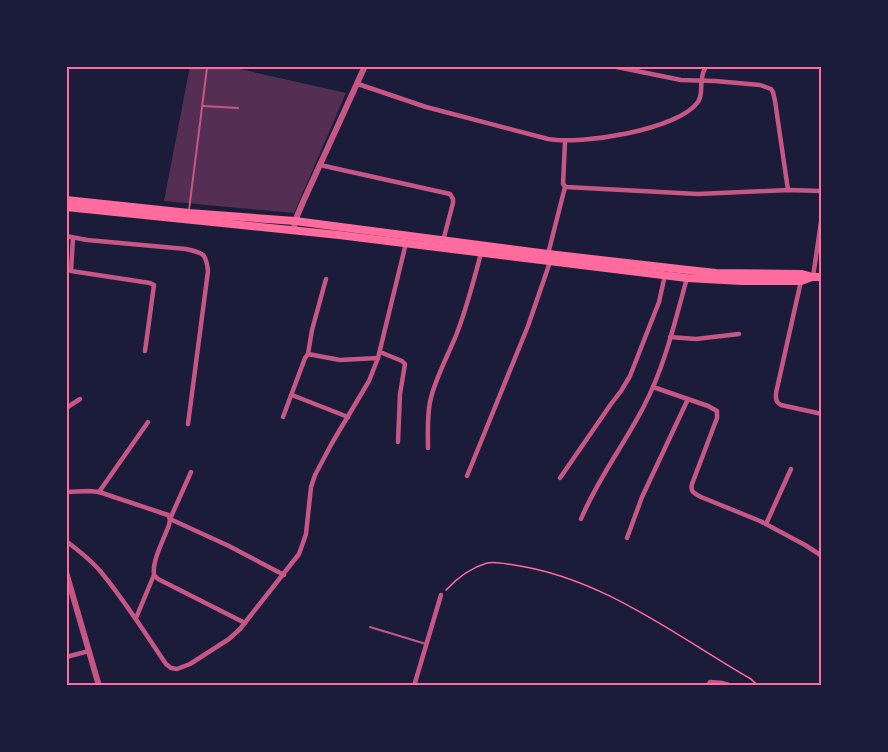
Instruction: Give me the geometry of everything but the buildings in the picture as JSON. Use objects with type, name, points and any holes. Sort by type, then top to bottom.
[{"type":"main road","points":[[66,200],[443,241],[687,278],[801,281],[818,277]]},
{"type":"main road","points":[[66,207],[295,225],[480,253],[707,272],[802,274],[818,277]]},
{"type":"street","points":[[295,225],[303,202],[365,66]]},
{"type":"street","points":[[612,66],[671,79],[760,85],[771,89],[774,92],[788,190]]},
{"type":"street","points":[[358,84],[426,107],[548,139],[565,141],[625,134],[670,121],[697,103],[706,66]]},
{"type":"street","points":[[467,476],[528,327],[549,258],[565,187],[563,184],[565,141]]},
{"type":"street","points":[[320,165],[450,194],[453,203],[443,241]]},
{"type":"street","points":[[565,187],[698,194],[788,190],[822,191]]},
{"type":"street","points":[[818,277],[822,215]]},
{"type":"street","points":[[66,236],[186,249],[205,256],[208,271],[188,424]]},
{"type":"street","points":[[73,237],[68,271],[154,285],[146,351]]},
{"type":"street","points":[[66,541],[101,572],[171,668],[177,669],[190,664],[229,639],[284,575],[304,542],[311,487],[369,381],[378,358],[406,243]]},
{"type":"street","points":[[428,448],[428,414],[432,393],[457,333],[480,253]]},
{"type":"street","points":[[560,478],[630,376],[659,302],[665,275]]},
{"type":"street","points":[[581,519],[590,496],[636,421],[653,387],[687,278]]},
{"type":"street","points":[[283,417],[308,354],[326,279]]},
{"type":"street","points":[[801,281],[776,400],[781,405],[822,414]]},
{"type":"street","points":[[670,337],[696,339],[739,334]]},
{"type":"street","points":[[380,352],[405,364],[400,394],[398,442]]},
{"type":"street","points":[[308,354],[340,360],[378,358]]},
{"type":"street","points":[[653,387],[717,411],[692,484],[692,492],[766,524],[822,556]]},
{"type":"street","points":[[292,395],[348,417]]},
{"type":"street","points":[[66,408],[80,399]]},
{"type":"street","points":[[627,538],[642,496],[688,399]]},
{"type":"street","points":[[99,492],[148,422]]},
{"type":"street","points":[[766,524],[791,469]]},
{"type":"street","points":[[136,618],[153,575],[155,562],[170,519],[191,472]]},
{"type":"street","points":[[66,492],[99,492],[164,512],[170,519],[284,575]]},
{"type":"street","points":[[66,572],[98,686]]},
{"type":"street","points":[[153,575],[245,623]]},
{"type":"street","points":[[414,686],[441,595]]},
{"type":"street","points":[[66,657],[89,651]]},
{"type":"street","points":[[708,686],[710,682],[732,686]]},
{"type":"lane","points":[[189,213],[207,68]]},
{"type":"lane","points":[[202,106],[238,108]]},
{"type":"lane","points":[[370,627],[426,644]]},
{"type":"path","points":[[441,595],[461,574],[489,562],[525,567],[572,579],[615,598],[657,621],[751,679],[758,686]]}]
